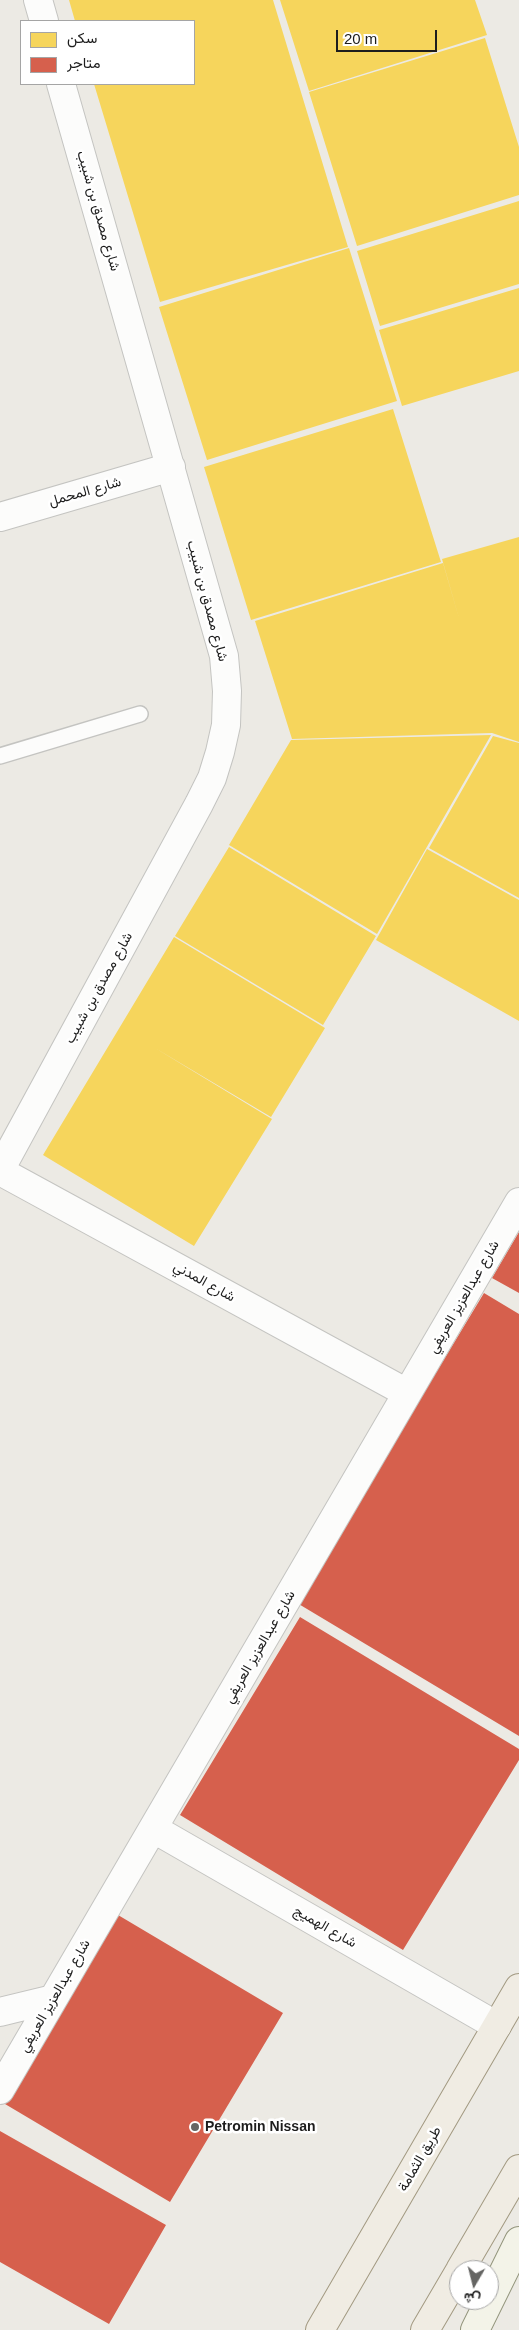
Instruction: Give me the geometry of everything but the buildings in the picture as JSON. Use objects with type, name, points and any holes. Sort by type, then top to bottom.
[{"type":"main road","name":"طريق الثمامة","points":[[320,2330],[519,1988]]},
{"type":"main road","points":[[466,2260],[519,2169]]},
{"type":"main road","points":[[425,2330],[449,2290]]},
{"type":"street","points":[[38,0],[44,20]]},
{"type":"street","name":"شارع مصدق بن شبيب","points":[[0,1170],[212,778],[226,725],[228,691],[224,656],[62,85]]},
{"type":"street","name":"شارع المحمل","points":[[0,517],[170,467]]},
{"type":"street","name":"شارع المدني","points":[[0,1170],[407,1393]]},
{"type":"street","name":"شارع عبدالعزيز العريفي","points":[[0,2090],[519,1202]]},
{"type":"street","name":"شارع الهميج","points":[[154,1829],[497,2026]]},
{"type":"street","points":[[0,2012],[53,1999]]},
{"type":"street","points":[[475,2330],[519,2241]]},
{"type":"lane","points":[[0,756],[140,714]]},
{"type":"place","name":"Petromin Nissan","points":[[195,2127]]}]
